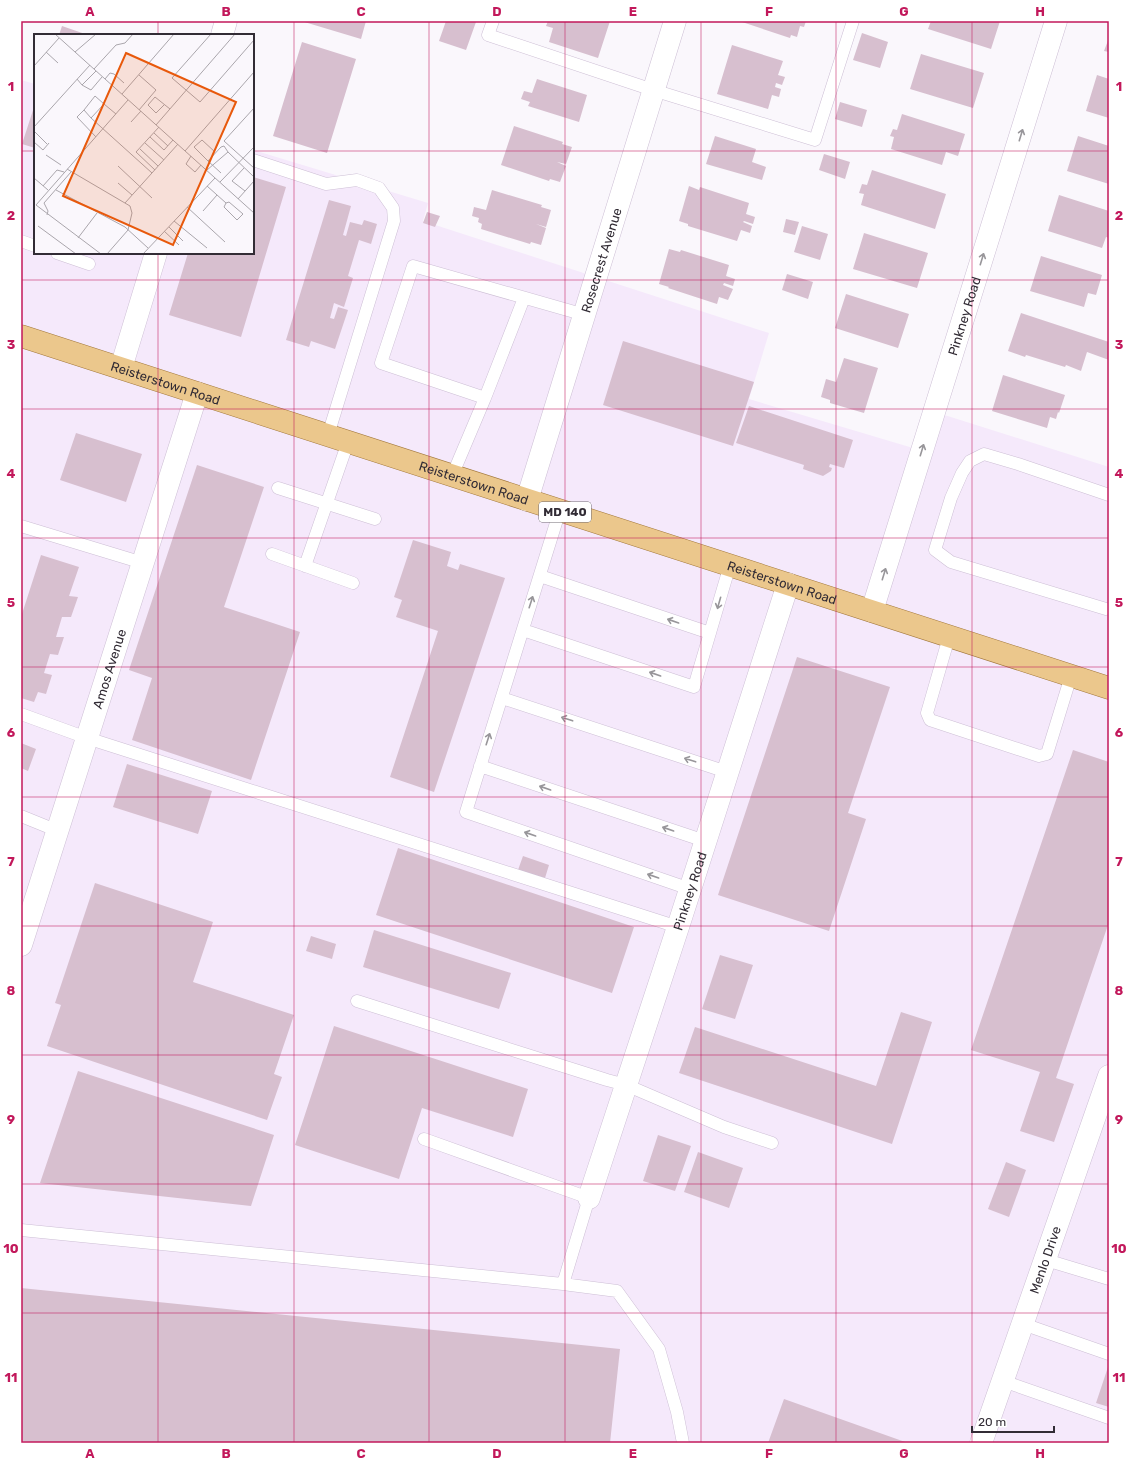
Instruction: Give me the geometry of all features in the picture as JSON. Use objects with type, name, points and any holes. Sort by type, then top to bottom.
[{"type":"main road","name":"Reisterstown Road","points":[[21,336],[1109,688]]},
{"type":"street","points":[[222,34],[226,21]]},
{"type":"street","name":"Rosecrest Avenue","points":[[527,500],[675,21]]},
{"type":"street","name":"Pinkney Road","points":[[872,611],[1056,21]]},
{"type":"street","points":[[121,368],[156,254]]},
{"type":"street","name":"Amos Avenue","points":[[21,945],[197,393]]},
{"type":"street","name":"Pinkney Road","points":[[589,1198],[788,584]]},
{"type":"street","name":"Menlo Drive","points":[[981,1443],[1108,1081]]},
{"type":"lane","points":[[493,21],[488,35],[653,90],[815,140],[853,21]]},
{"type":"lane","points":[[254,160],[326,184],[357,180],[379,188],[393,208],[394,221],[338,438],[326,504],[305,566]]},
{"type":"lane","points":[[21,241],[34,246]]},
{"type":"lane","points":[[60,254],[89,264]]},
{"type":"lane","points":[[485,398],[381,363],[413,266],[584,315]]},
{"type":"lane","points":[[452,476],[485,398],[524,298]]},
{"type":"lane","points":[[1108,606],[951,562],[935,550],[950,498],[962,473],[970,461],[984,454],[1109,495]]},
{"type":"lane","points":[[278,488],[375,519]]},
{"type":"lane","points":[[560,510],[466,812],[690,889]]},
{"type":"lane","points":[[21,526],[143,564]]},
{"type":"lane","points":[[272,554],[353,583]]},
{"type":"lane","points":[[523,630],[694,687],[730,565]]},
{"type":"lane","points":[[540,576],[710,633]]},
{"type":"lane","points":[[949,636],[928,713],[930,720],[1039,756],[1047,754],[1071,676]]},
{"type":"lane","points":[[502,698],[727,772]]},
{"type":"lane","points":[[21,714],[87,738],[678,927]]},
{"type":"lane","points":[[480,766],[705,842]]},
{"type":"lane","points":[[21,816],[58,831]]},
{"type":"lane","points":[[358,1001],[626,1085],[724,1127],[772,1144]]},
{"type":"lane","points":[[424,1139],[589,1198],[563,1284]]},
{"type":"lane","points":[[21,1230],[563,1284],[617,1291],[659,1349],[677,1412],[683,1443]]},
{"type":"lane","points":[[1046,1260],[1109,1279]]},
{"type":"lane","points":[[1023,1324],[1109,1354]]},
{"type":"lane","points":[[1003,1381],[1109,1418]]},
{"type":"shaded area","points":[[21,80],[34,84],[34,254],[254,254],[254,150],[428,203],[423,221],[769,333],[749,399],[923,451],[935,412],[1109,467],[1109,1443],[21,1443]]},
{"type":"building","points":[[301,21],[366,21],[361,39]]},
{"type":"building","points":[[446,21],[476,22],[466,50],[439,41]]},
{"type":"building","points":[[548,21],[610,21],[598,58],[549,42],[553,28],[546,26]]},
{"type":"building","points":[[739,21],[806,21],[804,27],[800,26],[797,37],[791,35],[790,38]]},
{"type":"building","points":[[931,21],[1000,21],[991,49],[928,29]]},
{"type":"building","points":[[62,26],[85,34],[59,34]]},
{"type":"building","points":[[862,33],[888,42],[880,68],[853,60]]},
{"type":"building","points":[[1109,38],[1109,52],[1104,51]]},
{"type":"building","points":[[302,42],[356,59],[327,153],[273,136]]},
{"type":"building","points":[[732,45],[783,61],[778,75],[785,77],[782,85],[776,83],[775,87],[781,89],[779,97],[772,95],[768,109],[717,94]]},
{"type":"building","points":[[921,54],[984,73],[973,108],[910,89]]},
{"type":"building","points":[[1097,75],[1109,79],[1109,118],[1086,111]]},
{"type":"building","points":[[537,79],[587,95],[579,122],[528,106],[530,102],[521,99],[524,91],[532,93]]},
{"type":"building","points":[[840,102],[867,110],[862,127],[835,119]]},
{"type":"building","points":[[34,107],[34,148],[22,144]]},
{"type":"building","points":[[902,114],[965,134],[958,156],[946,152],[942,165],[891,149],[894,137],[890,136],[893,129],[897,130]]},
{"type":"building","points":[[514,126],[563,142],[562,144],[572,147],[566,164],[557,162],[566,166],[560,182],[550,179],[549,181],[501,165]]},
{"type":"building","points":[[715,136],[756,149],[752,162],[766,167],[762,180],[706,164]]},
{"type":"building","points":[[1078,136],[1109,146],[1109,184],[1067,171]]},
{"type":"building","points":[[824,154],[850,162],[845,179],[819,170]]},
{"type":"building","points":[[872,170],[946,194],[935,229],[861,205],[864,194],[859,193],[862,184],[867,185]]},
{"type":"building","points":[[254,177],[286,187],[241,337],[169,315],[188,254],[254,254]]},
{"type":"building","points":[[689,186],[699,190],[700,187],[749,203],[746,214],[755,217],[753,224],[743,222],[752,226],[750,233],[741,230],[737,241],[688,226],[688,224],[679,221]]},
{"type":"building","points":[[492,190],[542,205],[541,207],[551,210],[546,227],[536,224],[546,228],[541,245],[531,242],[530,244],[481,229],[482,224],[478,222],[479,218],[472,216],[474,207],[486,210]]},
{"type":"building","points":[[1059,195],[1109,211],[1109,238],[1106,237],[1102,248],[1048,231]]},
{"type":"building","points":[[329,200],[351,206],[343,235],[346,236],[350,222],[362,225],[364,220],[377,224],[371,244],[359,240],[348,276],[353,278],[344,307],[334,303],[330,318],[334,319],[338,307],[348,310],[335,349],[311,341],[309,347],[286,340]]},
{"type":"building","points":[[427,212],[440,216],[435,227],[423,223]]},
{"type":"building","points":[[786,219],[799,222],[795,235],[783,232]]},
{"type":"building","points":[[802,226],[828,234],[820,260],[794,252]]},
{"type":"building","points":[[864,233],[928,253],[917,288],[853,269]]},
{"type":"building","points":[[669,249],[680,252],[681,250],[729,265],[726,276],[735,279],[733,286],[724,283],[723,285],[733,289],[728,300],[719,297],[717,304],[659,284]]},
{"type":"building","points":[[1041,256],[1102,275],[1096,295],[1088,293],[1084,307],[1030,291]]},
{"type":"building","points":[[787,274],[813,282],[808,299],[782,290]]},
{"type":"building","points":[[846,294],[909,314],[898,348],[835,328]]},
{"type":"building","points":[[1021,313],[1109,342],[1109,360],[1087,352],[1081,371],[1066,365],[1065,367],[1008,351]]},
{"type":"building","points":[[623,341],[754,382],[733,446],[603,405]]},
{"type":"building","points":[[844,358],[878,368],[864,413],[830,403],[830,400],[821,397],[826,379],[836,382]]},
{"type":"building","points":[[1003,375],[1065,395],[1056,419],[1050,417],[1047,428],[992,411]]},
{"type":"building","points":[[749,406],[853,440],[844,468],[830,464],[829,467],[832,468],[831,471],[823,476],[803,469],[804,465],[736,443]]},
{"type":"building","points":[[76,433],[142,454],[126,502],[60,480]]},
{"type":"building","points":[[197,465],[264,487],[224,607],[300,632],[251,780],[132,740],[152,678],[129,670]]},
{"type":"building","points":[[413,540],[451,552],[447,566],[458,570],[460,564],[505,578],[434,792],[390,777],[438,631],[396,617],[402,600],[394,597]]},
{"type":"building","points":[[41,555],[79,567],[69,596],[78,597],[71,617],[62,617],[56,637],[64,637],[58,655],[50,654],[44,673],[52,675],[46,694],[38,692],[34,702],[21,698],[21,617]]},
{"type":"building","points":[[797,657],[890,687],[848,813],[866,819],[829,931],[718,895]]},
{"type":"building","points":[[21,743],[36,749],[28,771],[21,768]]},
{"type":"building","points":[[1073,750],[1109,762],[1109,922],[1056,1078],[1074,1084],[1054,1142],[1020,1131],[1040,1072],[971,1050]]},
{"type":"building","points":[[127,764],[212,791],[198,834],[113,807]]},
{"type":"building","points":[[398,848],[634,927],[612,993],[376,915]]},
{"type":"building","points":[[523,856],[549,865],[545,878],[518,870]]},
{"type":"building","points":[[95,883],[213,922],[193,982],[294,1015],[274,1074],[282,1077],[267,1120],[47,1046],[61,1005],[55,1003]]},
{"type":"building","points":[[374,930],[511,973],[499,1009],[363,967]]},
{"type":"building","points":[[311,936],[336,944],[332,959],[306,951]]},
{"type":"building","points":[[720,955],[753,965],[735,1019],[702,1009]]},
{"type":"building","points":[[901,1012],[932,1022],[892,1144],[679,1073],[695,1027],[876,1086]]},
{"type":"building","points":[[334,1026],[528,1089],[513,1137],[422,1108],[399,1179],[295,1145]]},
{"type":"building","points":[[78,1071],[274,1135],[251,1206],[40,1183]]},
{"type":"building","points":[[658,1135],[691,1146],[675,1191],[643,1181]]},
{"type":"building","points":[[698,1152],[743,1168],[729,1208],[684,1192]]},
{"type":"building","points":[[1006,1162],[1026,1170],[1009,1217],[988,1209]]},
{"type":"building","points":[[21,1288],[620,1349],[610,1443],[42,1443],[21,1441]]},
{"type":"building","points":[[1108,1367],[1109,1368],[1109,1407],[1096,1403]]},
{"type":"building","points":[[784,1399],[908,1443],[768,1443]]}]
